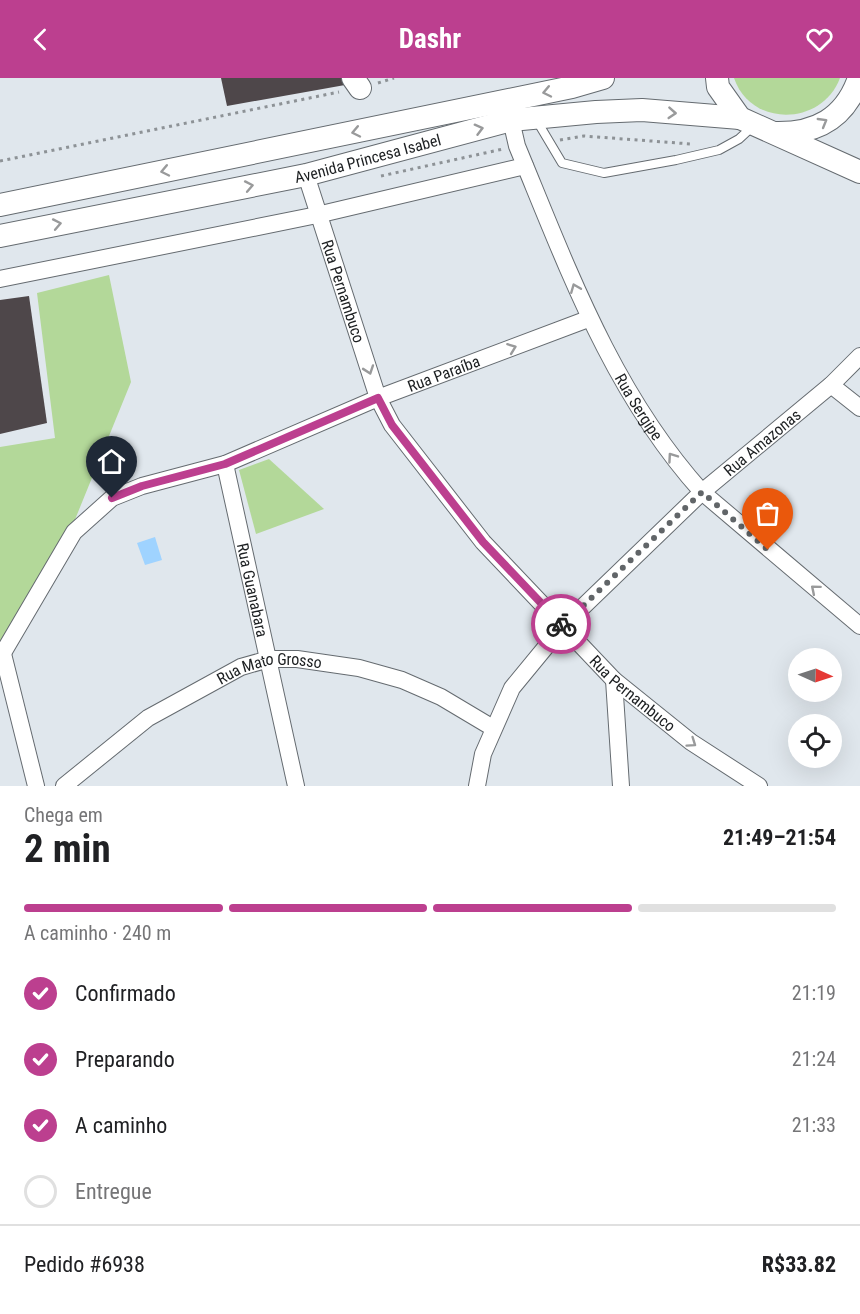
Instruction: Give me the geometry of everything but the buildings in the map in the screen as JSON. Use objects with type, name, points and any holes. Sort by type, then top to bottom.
[{"type":"main road","name":"Avenida Princesa Isabel","points":[[0,205],[572,87],[603,78]]},
{"type":"main road","points":[[717,78],[718,87],[755,125],[860,172]]},
{"type":"main road","name":"Avenida Princesa Isabel","points":[[0,236],[306,174],[511,120],[642,110],[798,133],[824,124],[845,106],[859,81]]},
{"type":"street","name":"Rua Sergipe","points":[[511,120],[525,166],[588,319],[641,412],[681,469],[702,492],[860,626]]},
{"type":"street","points":[[0,279],[317,215],[525,166]]},
{"type":"street","name":"Rua Pernambuco","points":[[306,174],[317,215],[378,398],[392,425],[483,542],[614,680],[691,742],[759,786]]},
{"type":"street","name":"Rua Paraíba","points":[[1,656],[74,532],[112,498],[142,486],[225,464],[378,398],[588,319]]},
{"type":"street","name":"Rua Amazonas","points":[[477,786],[483,754],[512,688],[562,626],[702,492],[831,385],[860,356]]},
{"type":"street","points":[[831,385],[860,408]]},
{"type":"street","name":"Rua Guanabara","points":[[225,464],[296,786]]},
{"type":"street","points":[[1,656],[36,786]]},
{"type":"street","name":"Rua Mato Grosso","points":[[64,786],[148,718],[241,667],[269,659],[297,659],[359,668],[402,680],[441,697],[493,728]]},
{"type":"street","points":[[614,680],[621,786]]},
{"type":"lane","points":[[535,118],[562,163],[604,173],[719,150],[739,139],[755,125]]},
{"type":"path","points":[[0,161],[356,83]]},
{"type":"green space","points":[[734,78],[840,78],[831,94],[818,105],[803,112],[787,115],[770,113],[755,106],[743,94]]},
{"type":"green space","points":[[109,275],[131,382],[74,522],[0,653],[0,447],[55,438],[37,293]]},
{"type":"green space","points":[[269,459],[324,509],[256,534],[239,470]]},
{"type":"water","points":[[155,537],[162,560],[145,565],[137,543]]},
{"type":"way so far","points":[[561,624],[562,626],[702,492],[768,550]]},
{"type":"route","points":[[112,498],[142,486],[225,464],[378,398],[392,425],[483,542],[561,624]]}]
